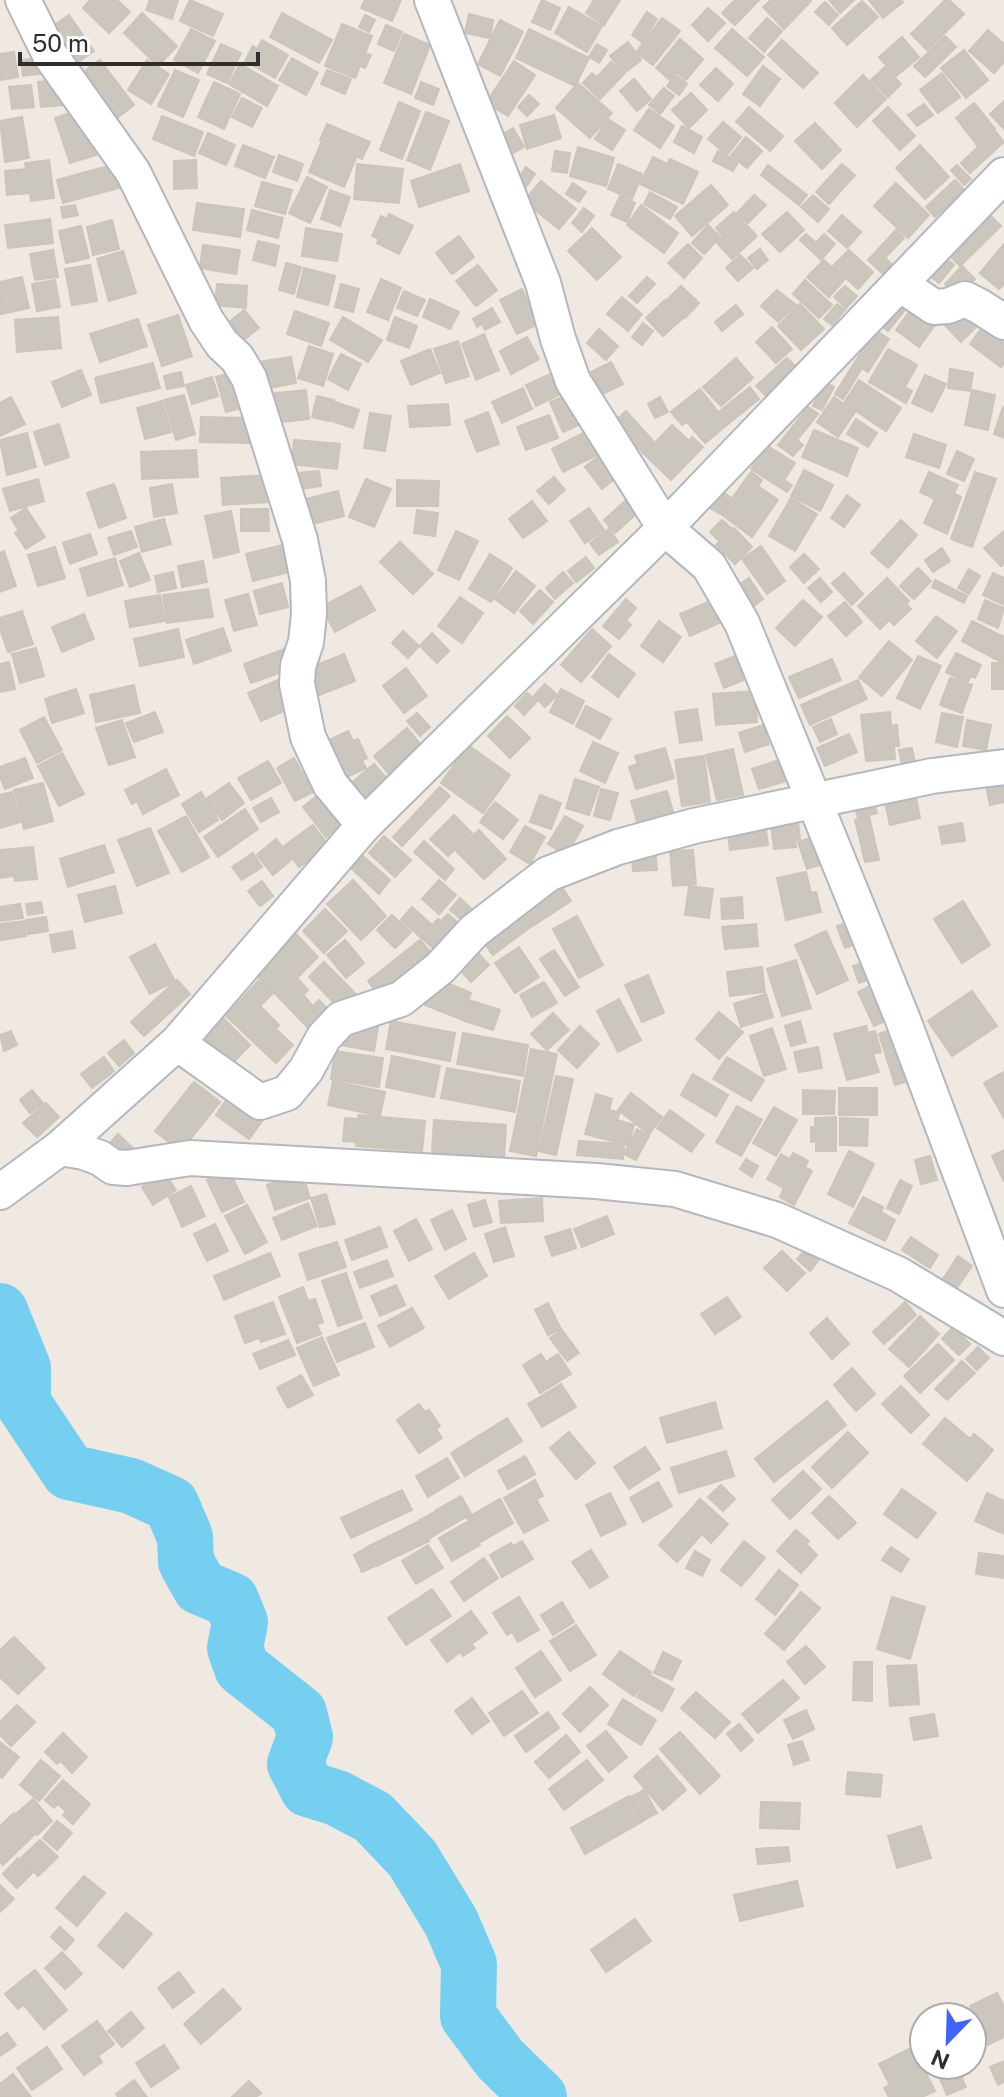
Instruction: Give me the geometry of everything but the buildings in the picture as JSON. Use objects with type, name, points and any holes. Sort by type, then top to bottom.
[{"type":"street","points":[[23,0],[50,55],[133,172],[206,320],[249,378],[300,540],[308,581],[309,614],[297,684],[308,737],[330,784],[364,825]]},
{"type":"street","points":[[432,0],[543,283],[573,381],[665,528],[709,566],[742,623],[903,1020],[1004,1290]]},
{"type":"street","points":[[0,1192],[60,1148],[177,1043],[364,825],[665,528],[1004,175]]},
{"type":"street","points":[[900,284],[934,307],[948,306],[965,299],[1004,322]]},
{"type":"street","points":[[177,1043],[260,1102],[287,1093],[306,1070],[324,1037],[341,1019],[401,999],[440,968],[474,931],[548,874],[655,836],[932,776],[1004,767]]},
{"type":"street","points":[[60,1148],[84,1152],[113,1167],[127,1168],[190,1158],[596,1181],[675,1189],[777,1220],[872,1262],[898,1274],[1004,1338]]},
{"type":"waterway","points":[[0,1311],[23,1368],[23,1403],[69,1472],[131,1486],[171,1504],[185,1537],[186,1562],[200,1587],[231,1600],[240,1622],[235,1648],[242,1668],[299,1713],[305,1737],[295,1764],[308,1789],[337,1798],[373,1817],[412,1858],[451,1922],[469,1964],[468,2016],[500,2059],[539,2097]]}]
